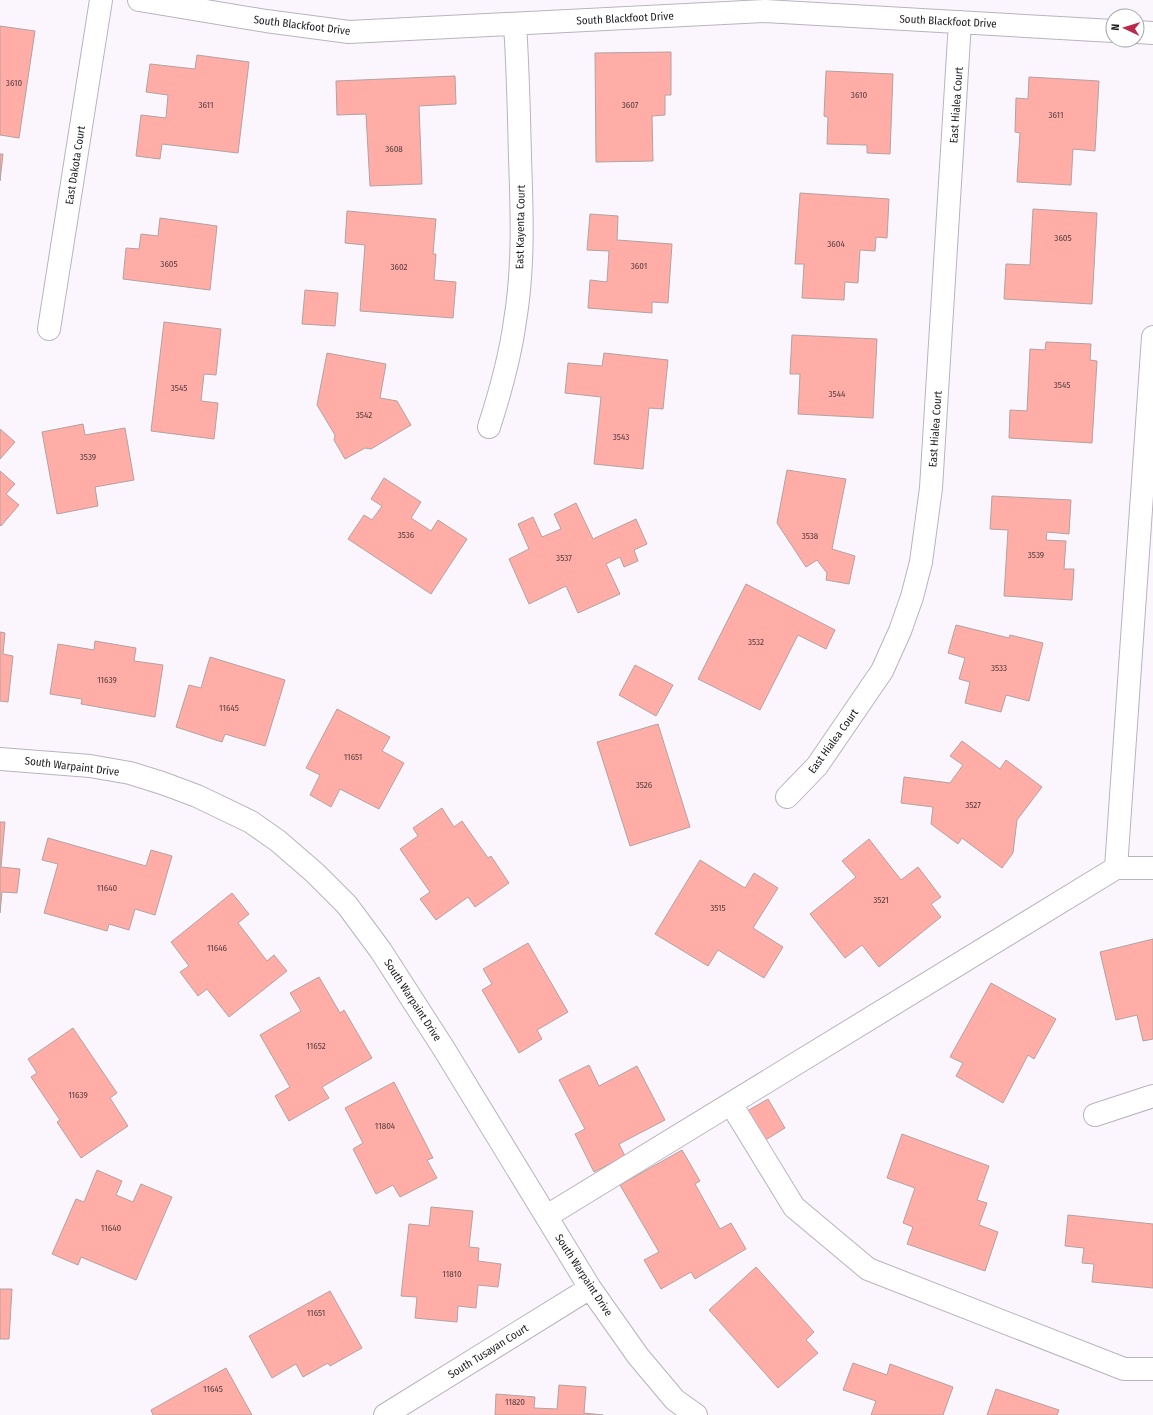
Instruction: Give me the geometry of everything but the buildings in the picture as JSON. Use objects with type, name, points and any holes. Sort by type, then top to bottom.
[{"type":"street","name":"East Dakota Court","points":[[49,329],[101,0]]},
{"type":"street","name":"South Blackfoot Drive","points":[[139,0],[266,21],[349,32],[765,11],[1105,31]]},
{"type":"street","name":"East Hialea Court","points":[[788,797],[817,766],[882,671],[900,631],[912,597],[921,562],[931,488],[960,22]]},
{"type":"street","name":"East Kayenta Court","points":[[489,427],[501,392],[508,359],[516,320],[519,282],[522,223],[515,24]]},
{"type":"street","points":[[1116,868],[1153,337]]},
{"type":"street","name":"South Warpaint Drive","points":[[0,758],[90,766],[130,773],[197,796],[251,822],[278,841],[315,873],[347,905],[376,946],[444,1049],[590,1288],[638,1356],[675,1400],[696,1415]]},
{"type":"street","points":[[547,1216],[1116,868],[1153,868]]},
{"type":"street","points":[[1095,1115],[1153,1096]]},
{"type":"street","points":[[731,1104],[794,1207],[868,1269],[1124,1369],[1153,1369]]},
{"type":"street","name":"South Tusayan Court","points":[[385,1415],[590,1288]]}]
